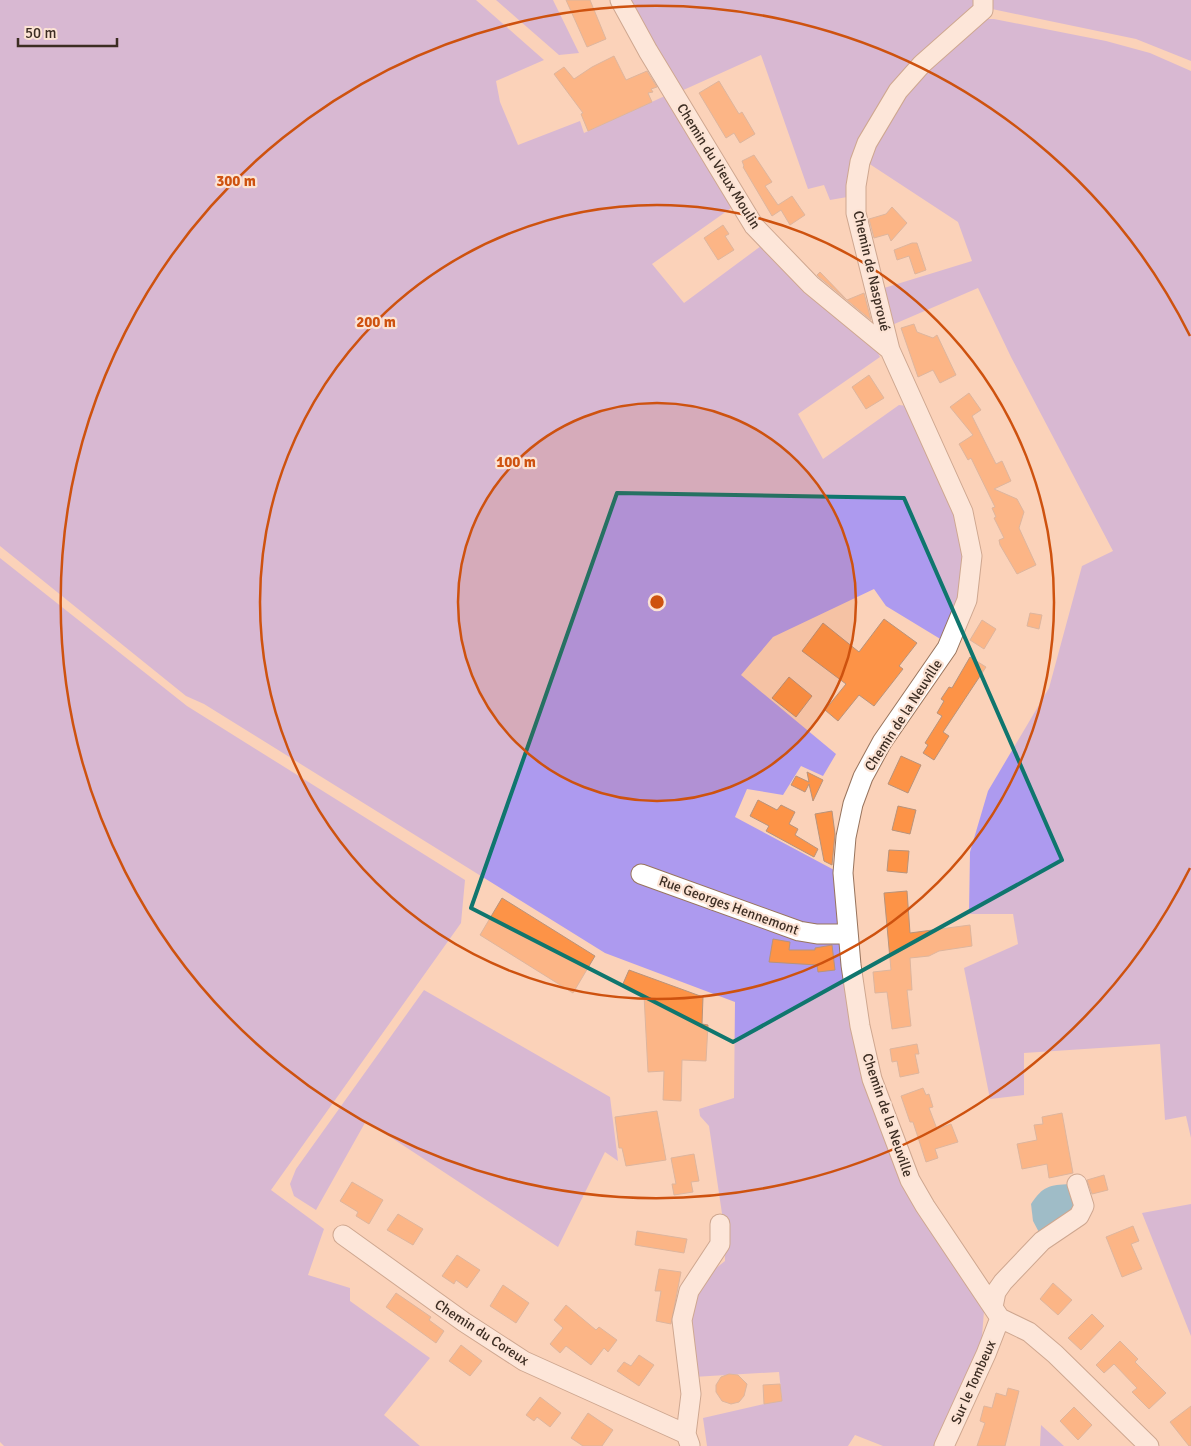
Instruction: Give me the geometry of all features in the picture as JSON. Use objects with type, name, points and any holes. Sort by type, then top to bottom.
[{"type":"street","name":"Chemin du Vieux Moulin","points":[[620,0],[653,59],[754,226],[811,285],[890,350]]},
{"type":"street","name":"Chemin de Nasproué","points":[[890,350],[856,213],[856,186],[860,162],[874,130],[898,91],[922,64],[983,10],[983,0]]},
{"type":"street","name":"Chemin de la Neuville","points":[[890,350],[964,512],[972,556],[970,581],[964,612],[947,648],[882,742],[862,777],[856,795],[846,837],[843,874],[848,934],[865,1052],[872,1078],[910,1180],[925,1206],[997,1312]]},
{"type":"street","name":"Rue Georges Hennemont","points":[[641,874],[799,931],[818,934],[848,934]]},
{"type":"street","points":[[1077,1184],[1084,1206],[1079,1216],[1042,1241],[1003,1282],[996,1292],[997,1312],[1029,1332],[1055,1354],[1149,1446]]},
{"type":"street","name":"Chemin du Coreux","points":[[343,1235],[464,1322],[524,1361],[688,1440],[691,1394],[682,1320],[689,1291],[720,1244],[720,1224]]},
{"type":"street","name":"Sur le Tombeux","points":[[944,1446],[986,1354],[997,1312]]},
{"type":"highlighted area","points":[[617,493],[904,498],[1062,860],[733,1042],[471,908]]},
{"type":"shaded area","points":[[0,0],[476,0],[544,60],[496,81],[500,102],[518,145],[580,121],[584,133],[667,95],[734,206],[652,264],[684,303],[765,243],[874,345],[880,357],[798,414],[823,459],[899,405],[908,406],[945,487],[961,531],[968,569],[965,588],[959,606],[942,640],[886,606],[874,589],[773,637],[741,675],[836,754],[823,776],[801,766],[783,795],[747,789],[735,817],[836,871],[877,1110],[984,1311],[981,1349],[935,1446],[883,1446],[855,1435],[848,1446],[707,1446],[703,1418],[782,1400],[779,1372],[693,1377],[687,1327],[701,1280],[725,1261],[724,1227],[709,1126],[700,1116],[699,1109],[734,1098],[735,1002],[605,953],[204,704],[186,696],[0,546]]},
{"type":"shaded area","points":[[496,0],[553,0],[579,53],[559,55]]},
{"type":"shaded area","points":[[627,0],[975,0],[971,15],[885,101],[853,196],[830,200],[824,185],[808,189],[761,55],[679,92]]},
{"type":"shaded area","points":[[991,0],[1191,0],[1191,61],[1136,39],[992,9]]},
{"type":"shaded area","points":[[983,19],[994,19],[1106,41],[1150,53],[1191,71],[1191,1138],[1186,1116],[1165,1120],[1160,1044],[1024,1053],[1024,1095],[990,1099],[964,968],[1018,944],[1013,914],[969,914],[970,852],[988,791],[1049,688],[1082,566],[1113,551],[1011,357],[978,288],[892,325],[884,288],[972,261],[958,222],[865,161],[876,136],[921,74]]},
{"type":"shaded area","points":[[0,558],[187,706],[465,880],[461,923],[271,1190],[324,1229],[308,1275],[350,1288],[350,1301],[430,1358],[384,1415],[420,1446],[4,1446],[0,1442]]},
{"type":"shaded area","points":[[424,990],[610,1097],[618,1161],[605,1152],[558,1247],[366,1121],[316,1210],[294,1196],[290,1184],[296,1169]]},
{"type":"shaded area","points":[[1191,1204],[1191,1336],[1142,1213]]},
{"type":"shaded area","points":[[1041,1425],[1064,1446],[1040,1446]]},
{"type":"water","points":[[1070,1184],[1075,1193],[1075,1213],[1041,1236],[1033,1221],[1031,1204],[1043,1190],[1052,1186]]},
{"type":"building","points":[[566,0],[590,0],[606,39],[587,47]]},
{"type":"building","points":[[614,56],[626,80],[647,71],[657,87],[651,89],[653,92],[648,93],[652,102],[588,131],[581,114],[583,113],[554,74],[564,67],[574,79]]},
{"type":"building","points":[[719,81],[739,114],[742,112],[755,134],[740,143],[734,133],[726,138],[699,93]]},
{"type":"building","points":[[754,155],[772,182],[765,186],[778,205],[792,196],[805,215],[790,225],[781,210],[772,216],[743,167],[742,161]]},
{"type":"building","points":[[892,207],[907,223],[891,241],[888,234],[874,238],[869,219],[886,214]]},
{"type":"building","points":[[723,225],[729,234],[725,236],[734,250],[718,260],[704,238]]},
{"type":"building","points":[[917,243],[926,270],[915,274],[909,256],[897,260],[894,250]]},
{"type":"building","points":[[820,272],[847,300],[864,293],[871,320],[819,277],[817,275]]},
{"type":"building","points":[[914,324],[917,332],[933,338],[937,335],[956,375],[940,383],[933,370],[918,377],[901,328]]},
{"type":"building","points":[[869,375],[884,398],[866,409],[852,387]]},
{"type":"building","points":[[969,393],[981,410],[972,416],[996,464],[1002,461],[1011,481],[994,489],[1017,499],[1024,512],[1019,528],[1036,565],[1017,574],[1000,545],[999,540],[1004,538],[994,518],[996,517],[992,508],[995,507],[971,458],[968,460],[959,444],[973,435],[950,407]]},
{"type":"building","points":[[1030,613],[1042,615],[1039,629],[1027,626]]},
{"type":"building","points":[[884,619],[917,643],[899,666],[903,669],[874,706],[859,695],[838,721],[825,710],[846,684],[802,651],[823,623],[859,652]]},
{"type":"building","points":[[982,620],[996,629],[984,649],[970,640]]},
{"type":"building","points":[[970,657],[986,667],[943,732],[949,736],[934,760],[923,753],[928,745],[925,743],[942,716],[937,713],[944,701],[941,699],[949,687],[952,688]]},
{"type":"building","points":[[789,677],[812,696],[796,717],[772,698]]},
{"type":"building","points":[[901,756],[921,765],[908,793],[888,784]]},
{"type":"building","points":[[807,772],[823,780],[813,801],[809,784],[805,792],[791,785],[796,776],[809,782]]},
{"type":"building","points":[[758,800],[777,810],[781,805],[795,812],[789,824],[798,829],[795,835],[818,849],[814,857],[766,831],[769,826],[750,816]]},
{"type":"building","points":[[898,806],[916,810],[910,834],[892,830]]},
{"type":"building","points":[[832,811],[835,834],[832,865],[824,861],[815,814]]},
{"type":"building","points":[[889,850],[909,851],[907,873],[887,871]]},
{"type":"building","points":[[907,891],[910,933],[970,925],[972,946],[939,951],[929,956],[910,958],[912,990],[907,990],[911,1026],[892,1029],[887,992],[875,993],[873,972],[891,970],[884,893]]},
{"type":"building","points":[[502,898],[595,956],[573,993],[480,935]]},
{"type":"building","points":[[773,939],[790,942],[789,950],[815,950],[815,948],[832,945],[835,970],[818,972],[817,965],[769,962]]},
{"type":"building","points":[[629,970],[703,997],[702,1024],[708,1025],[706,1061],[682,1060],[681,1101],[663,1100],[664,1071],[648,1072],[644,995],[622,986]]},
{"type":"building","points":[[917,1044],[919,1054],[915,1054],[919,1073],[900,1077],[897,1061],[892,1062],[890,1049]]},
{"type":"building","points":[[923,1088],[926,1095],[929,1094],[933,1107],[929,1108],[937,1129],[951,1124],[958,1142],[935,1149],[938,1158],[926,1162],[913,1122],[910,1122],[901,1096]]},
{"type":"building","points":[[657,1111],[666,1160],[626,1166],[622,1148],[619,1148],[615,1117]]},
{"type":"building","points":[[1062,1113],[1073,1173],[1049,1178],[1047,1164],[1022,1169],[1017,1144],[1037,1140],[1034,1125],[1043,1124],[1042,1117]]},
{"type":"building","points":[[694,1154],[699,1181],[691,1182],[693,1192],[674,1195],[672,1184],[676,1184],[671,1158]]},
{"type":"building","points":[[1104,1175],[1108,1190],[1092,1194],[1087,1180]]},
{"type":"building","points":[[352,1182],[383,1200],[369,1224],[356,1216],[358,1212],[340,1201]]},
{"type":"building","points":[[398,1214],[423,1229],[413,1245],[387,1230]]},
{"type":"building","points":[[1133,1226],[1139,1241],[1131,1244],[1142,1269],[1122,1277],[1106,1237]]},
{"type":"building","points":[[637,1231],[687,1239],[684,1253],[635,1245]]},
{"type":"building","points":[[457,1255],[480,1270],[467,1288],[456,1280],[454,1284],[442,1276]]},
{"type":"building","points":[[659,1269],[681,1272],[671,1324],[656,1321],[661,1291],[655,1291]]},
{"type":"building","points":[[1053,1283],[1072,1300],[1058,1315],[1040,1299]]},
{"type":"building","points":[[503,1285],[529,1303],[516,1323],[490,1306]]},
{"type":"building","points":[[396,1293],[431,1317],[429,1320],[444,1331],[436,1343],[386,1307]]},
{"type":"building","points":[[566,1305],[596,1330],[599,1327],[617,1340],[608,1352],[604,1348],[591,1365],[566,1346],[560,1353],[550,1344],[563,1328],[554,1320]]},
{"type":"building","points":[[1092,1314],[1104,1326],[1081,1350],[1068,1338]]},
{"type":"building","points":[[1120,1341],[1138,1359],[1135,1362],[1166,1393],[1149,1409],[1132,1392],[1137,1388],[1114,1364],[1104,1373],[1096,1365]]},
{"type":"building","points":[[461,1345],[482,1361],[470,1376],[449,1361]]},
{"type":"building","points":[[639,1355],[654,1365],[639,1386],[617,1371],[624,1362],[631,1366]]},
{"type":"building","points":[[729,1374],[738,1375],[747,1384],[744,1396],[739,1402],[731,1404],[722,1401],[716,1392],[716,1385],[721,1377]]},
{"type":"building","points":[[780,1384],[782,1401],[764,1404],[763,1385]]},
{"type":"building","points":[[1008,1388],[1019,1391],[1005,1446],[977,1446],[985,1423],[980,1421],[984,1406],[992,1408],[996,1393],[1006,1396]]},
{"type":"building","points":[[540,1397],[561,1413],[550,1427],[537,1417],[534,1421],[526,1415]]},
{"type":"building","points":[[1191,1406],[1191,1446],[1189,1446],[1170,1422]]},
{"type":"building","points":[[1074,1407],[1092,1425],[1078,1440],[1060,1421]]},
{"type":"building","points":[[588,1413],[613,1430],[602,1446],[583,1446],[571,1438]]}]
